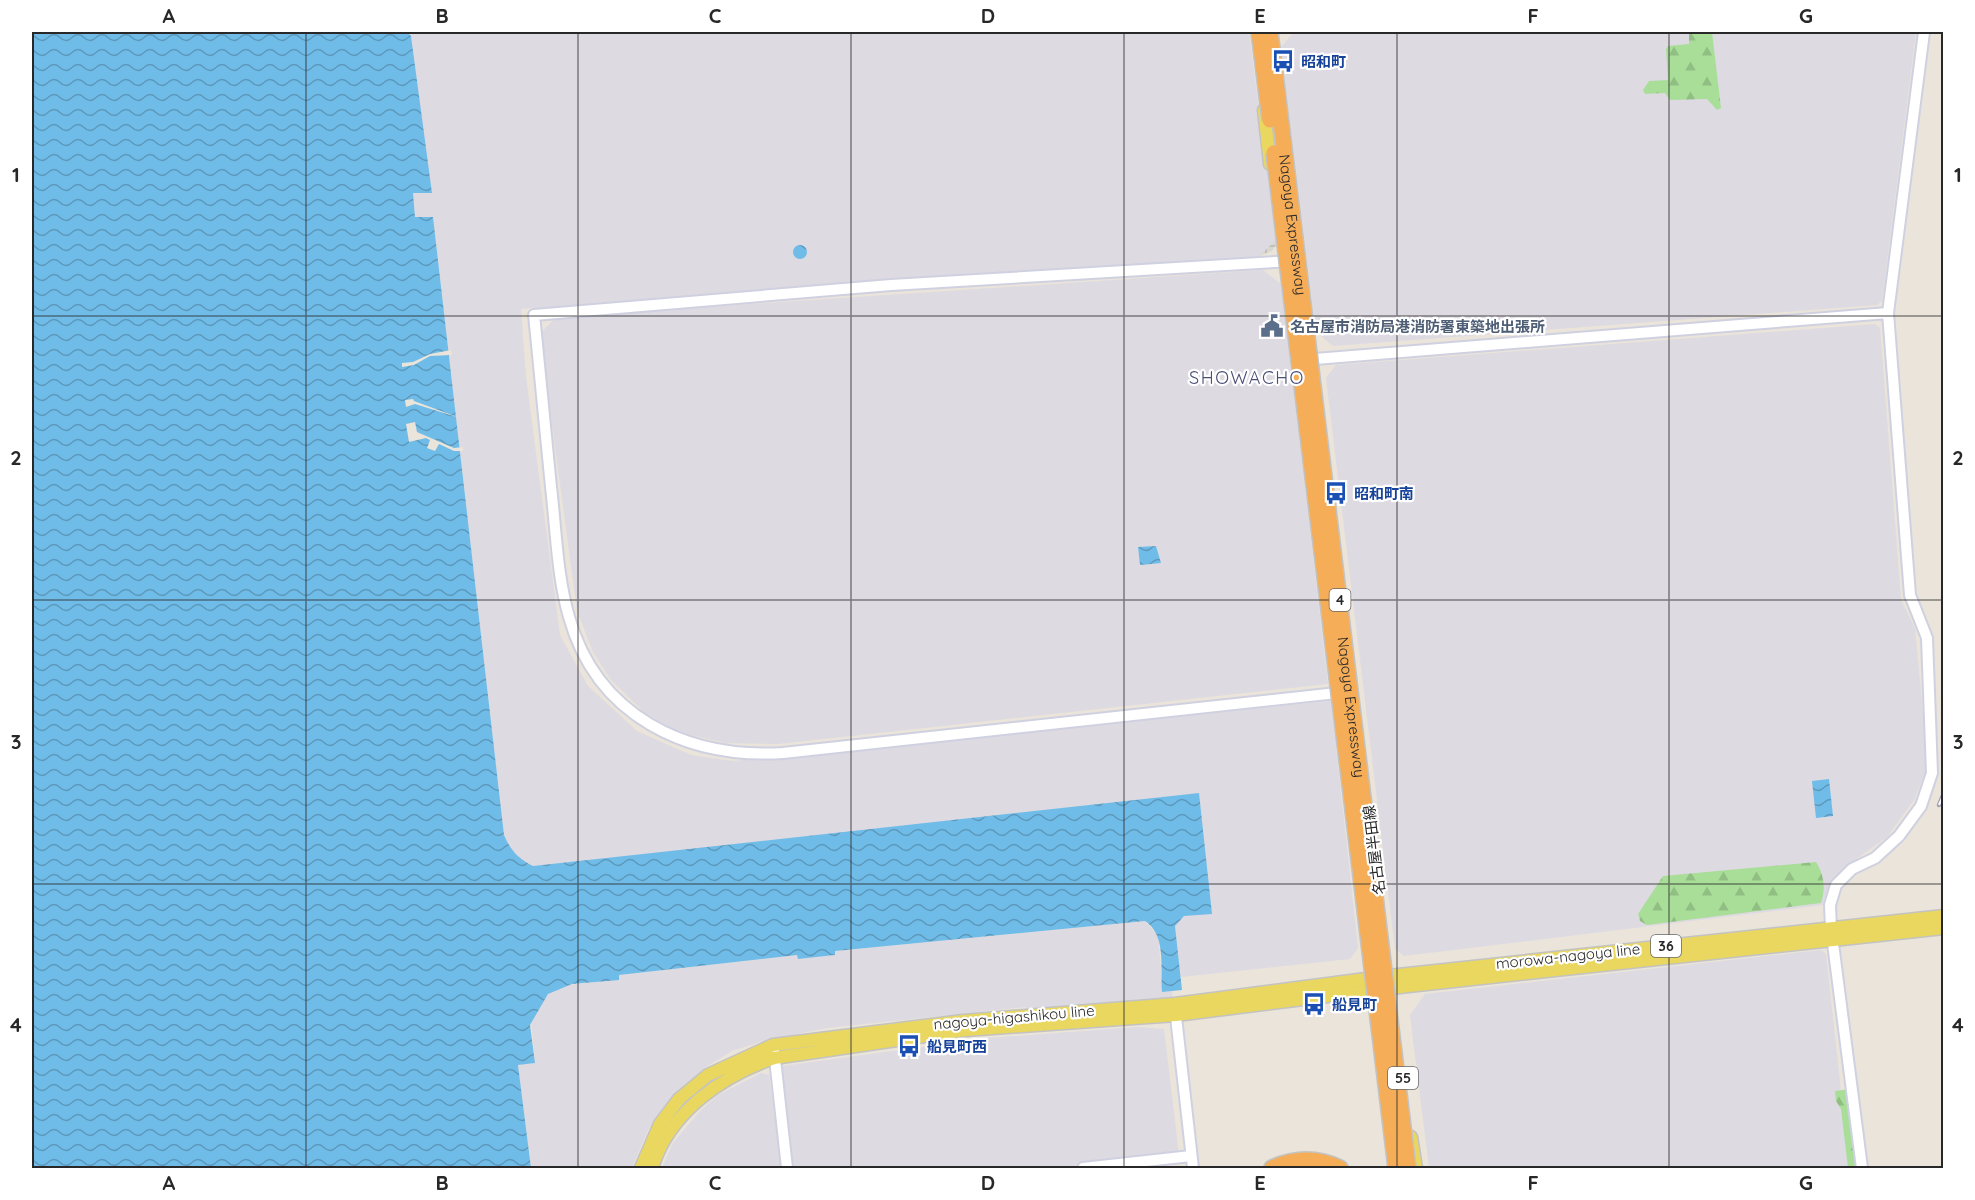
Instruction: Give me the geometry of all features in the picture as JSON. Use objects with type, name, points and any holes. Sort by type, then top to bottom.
[{"type":"highway","name":"Nagoya Expressway","points":[[1257,32],[1389,1095],[1394,1168]]},
{"type":"highway","name":"Nagoya Expressway","points":[[1270,32],[1388,978],[1408,1168]]},
{"type":"highway","points":[[1388,978],[1408,1090],[1417,1168]]},
{"type":"highway","points":[[1272,1168],[1292,1161],[1310,1160],[1340,1168]]},
{"type":"main road","name":"名古屋半田線","points":[[1257,32],[1281,262],[1394,1168]]},
{"type":"main road","name":"名古屋半田線","points":[[1275,32],[1388,978]]},
{"type":"main road","name":"morowa-nagoya line","points":[[1832,934],[1944,916]]},
{"type":"main road","name":"morowa-nagoya line","points":[[1372,984],[1388,978],[1832,934],[1944,928]]},
{"type":"main road","name":"nagoya-higashikou line","points":[[652,1168],[663,1143],[696,1102],[722,1080],[747,1067],[774,1058],[965,1030],[1175,1010],[1372,984]]},
{"type":"main road","name":"nagoya-higashikou line","points":[[641,1168],[660,1124],[679,1098],[708,1075],[773,1044],[963,1021],[1175,1010]]},
{"type":"street","points":[[1862,1168],[1830,905],[1836,885],[1852,869],[1875,858],[1899,836],[1921,806],[1932,773],[1927,638],[1910,595],[1888,313],[1924,32]]},
{"type":"street","points":[[1303,259],[891,285],[534,315],[554,512],[569,615],[585,655],[609,690],[638,717],[671,737],[716,751],[759,755],[783,753],[1355,692]]},
{"type":"street","points":[[1315,359],[1888,313]]},
{"type":"street","points":[[1175,1010],[1192,1168]]},
{"type":"street","points":[[773,1044],[788,1168]]},
{"type":"street","points":[[1083,1168],[1191,1156]]},
{"type":"shaded area","points":[[407,32],[1249,32],[1276,240],[1259,257],[521,309],[526,377],[560,635],[588,686],[637,731],[691,755],[733,761],[1331,701],[1358,948],[1350,959],[1181,977],[1175,926],[1183,916],[1212,913],[533,866],[519,858],[509,848],[504,835],[433,217],[415,217],[413,193],[432,192]]},
{"type":"shaded area","points":[[1294,32],[1916,32],[1882,301],[1877,305],[1333,346],[1316,332],[1281,47]]},
{"type":"shaded area","points":[[1264,143],[1279,241],[1272,251],[1259,256],[1276,240]]},
{"type":"shaded area","points":[[1263,270],[1281,284],[1328,684],[778,744],[726,743],[678,732],[644,712],[611,680],[593,652],[577,611],[540,334],[556,317]]},
{"type":"shaded area","points":[[1875,324],[1880,328],[1901,600],[1915,628],[1927,755],[1925,772],[1914,800],[1887,837],[1841,870],[1829,885],[1823,905],[1404,956],[1395,949],[1326,378],[1336,365]]},
{"type":"shaded area","points":[[1145,921],[1158,936],[1163,992],[1172,991],[1173,1000],[1027,1010],[1026,1007],[827,1028],[763,1041],[732,1051],[706,1067],[680,1088],[649,1128],[632,1168],[531,1168],[518,1065],[535,1063],[531,1020],[548,994],[561,986],[619,979],[619,975],[797,955],[799,959],[835,955],[835,951]]},
{"type":"shaded area","points":[[1821,950],[1826,954],[1841,1090],[1850,1089],[1859,1168],[1429,1168],[1410,1015],[1425,994]]},
{"type":"shaded area","points":[[1138,1027],[1164,1029],[1179,1155],[1055,1168],[793,1168],[782,1066],[989,1038]]},
{"type":"shaded area","points":[[761,1073],[769,1075],[781,1168],[662,1168],[672,1144],[700,1111],[718,1095]]},
{"type":"green space","points":[[1689,32],[1712,32],[1721,108],[1717,110],[1707,99],[1670,100],[1665,93],[1645,94],[1643,90],[1649,81],[1668,80],[1666,49],[1668,46],[1689,44]]},
{"type":"green space","points":[[1816,862],[1823,882],[1821,903],[1647,925],[1640,921],[1638,914],[1663,876]]},
{"type":"green space","points":[[1850,1089],[1859,1168],[1848,1168],[1841,1109],[1836,1101],[1835,1091]]},
{"type":"water","points":[[32,32],[407,32],[411,36],[432,193],[413,193],[415,217],[433,217],[504,835],[512,850],[519,857],[533,866],[1199,793],[1212,914],[1184,916],[1175,926],[1182,990],[1162,992],[1160,944],[1152,927],[1145,921],[835,951],[835,955],[798,959],[797,955],[619,975],[619,980],[572,984],[548,994],[530,1025],[535,1063],[518,1065],[531,1168],[32,1168]]},
{"type":"water","points":[[800,245],[805,247],[807,252],[805,257],[800,259],[795,257],[793,252],[795,247]]},
{"type":"water","points":[[1156,546],[1161,563],[1140,565],[1138,547]]},
{"type":"water","points":[[1829,779],[1833,816],[1816,818],[1812,781]]},
{"type":"pier","points":[[451,350],[452,355],[430,356],[414,365],[402,367],[402,363],[413,362],[430,354]]},
{"type":"pier","points":[[413,399],[460,418],[415,404],[406,407],[405,400]]},
{"type":"pier","points":[[415,422],[417,432],[454,448],[463,447],[463,451],[454,451],[439,444],[435,451],[427,448],[430,440],[426,438],[409,442],[406,424]]},
{"type":"railway","points":[[1939,805],[1944,793]]},
{"type":"place","name":"昭和町","points":[[1283,61]]},
{"type":"place","name":"名古屋市消防局港消防署東築地出張所","points":[[1272,326]]},
{"type":"place","name":"昭和町南","points":[[1336,493]]},
{"type":"place","name":"船見町","points":[[1314,1004]]},
{"type":"place","name":"船見町西","points":[[909,1046]]},
{"type":"district","name":"SHOWACHO","points":[[1247,377]]}]
